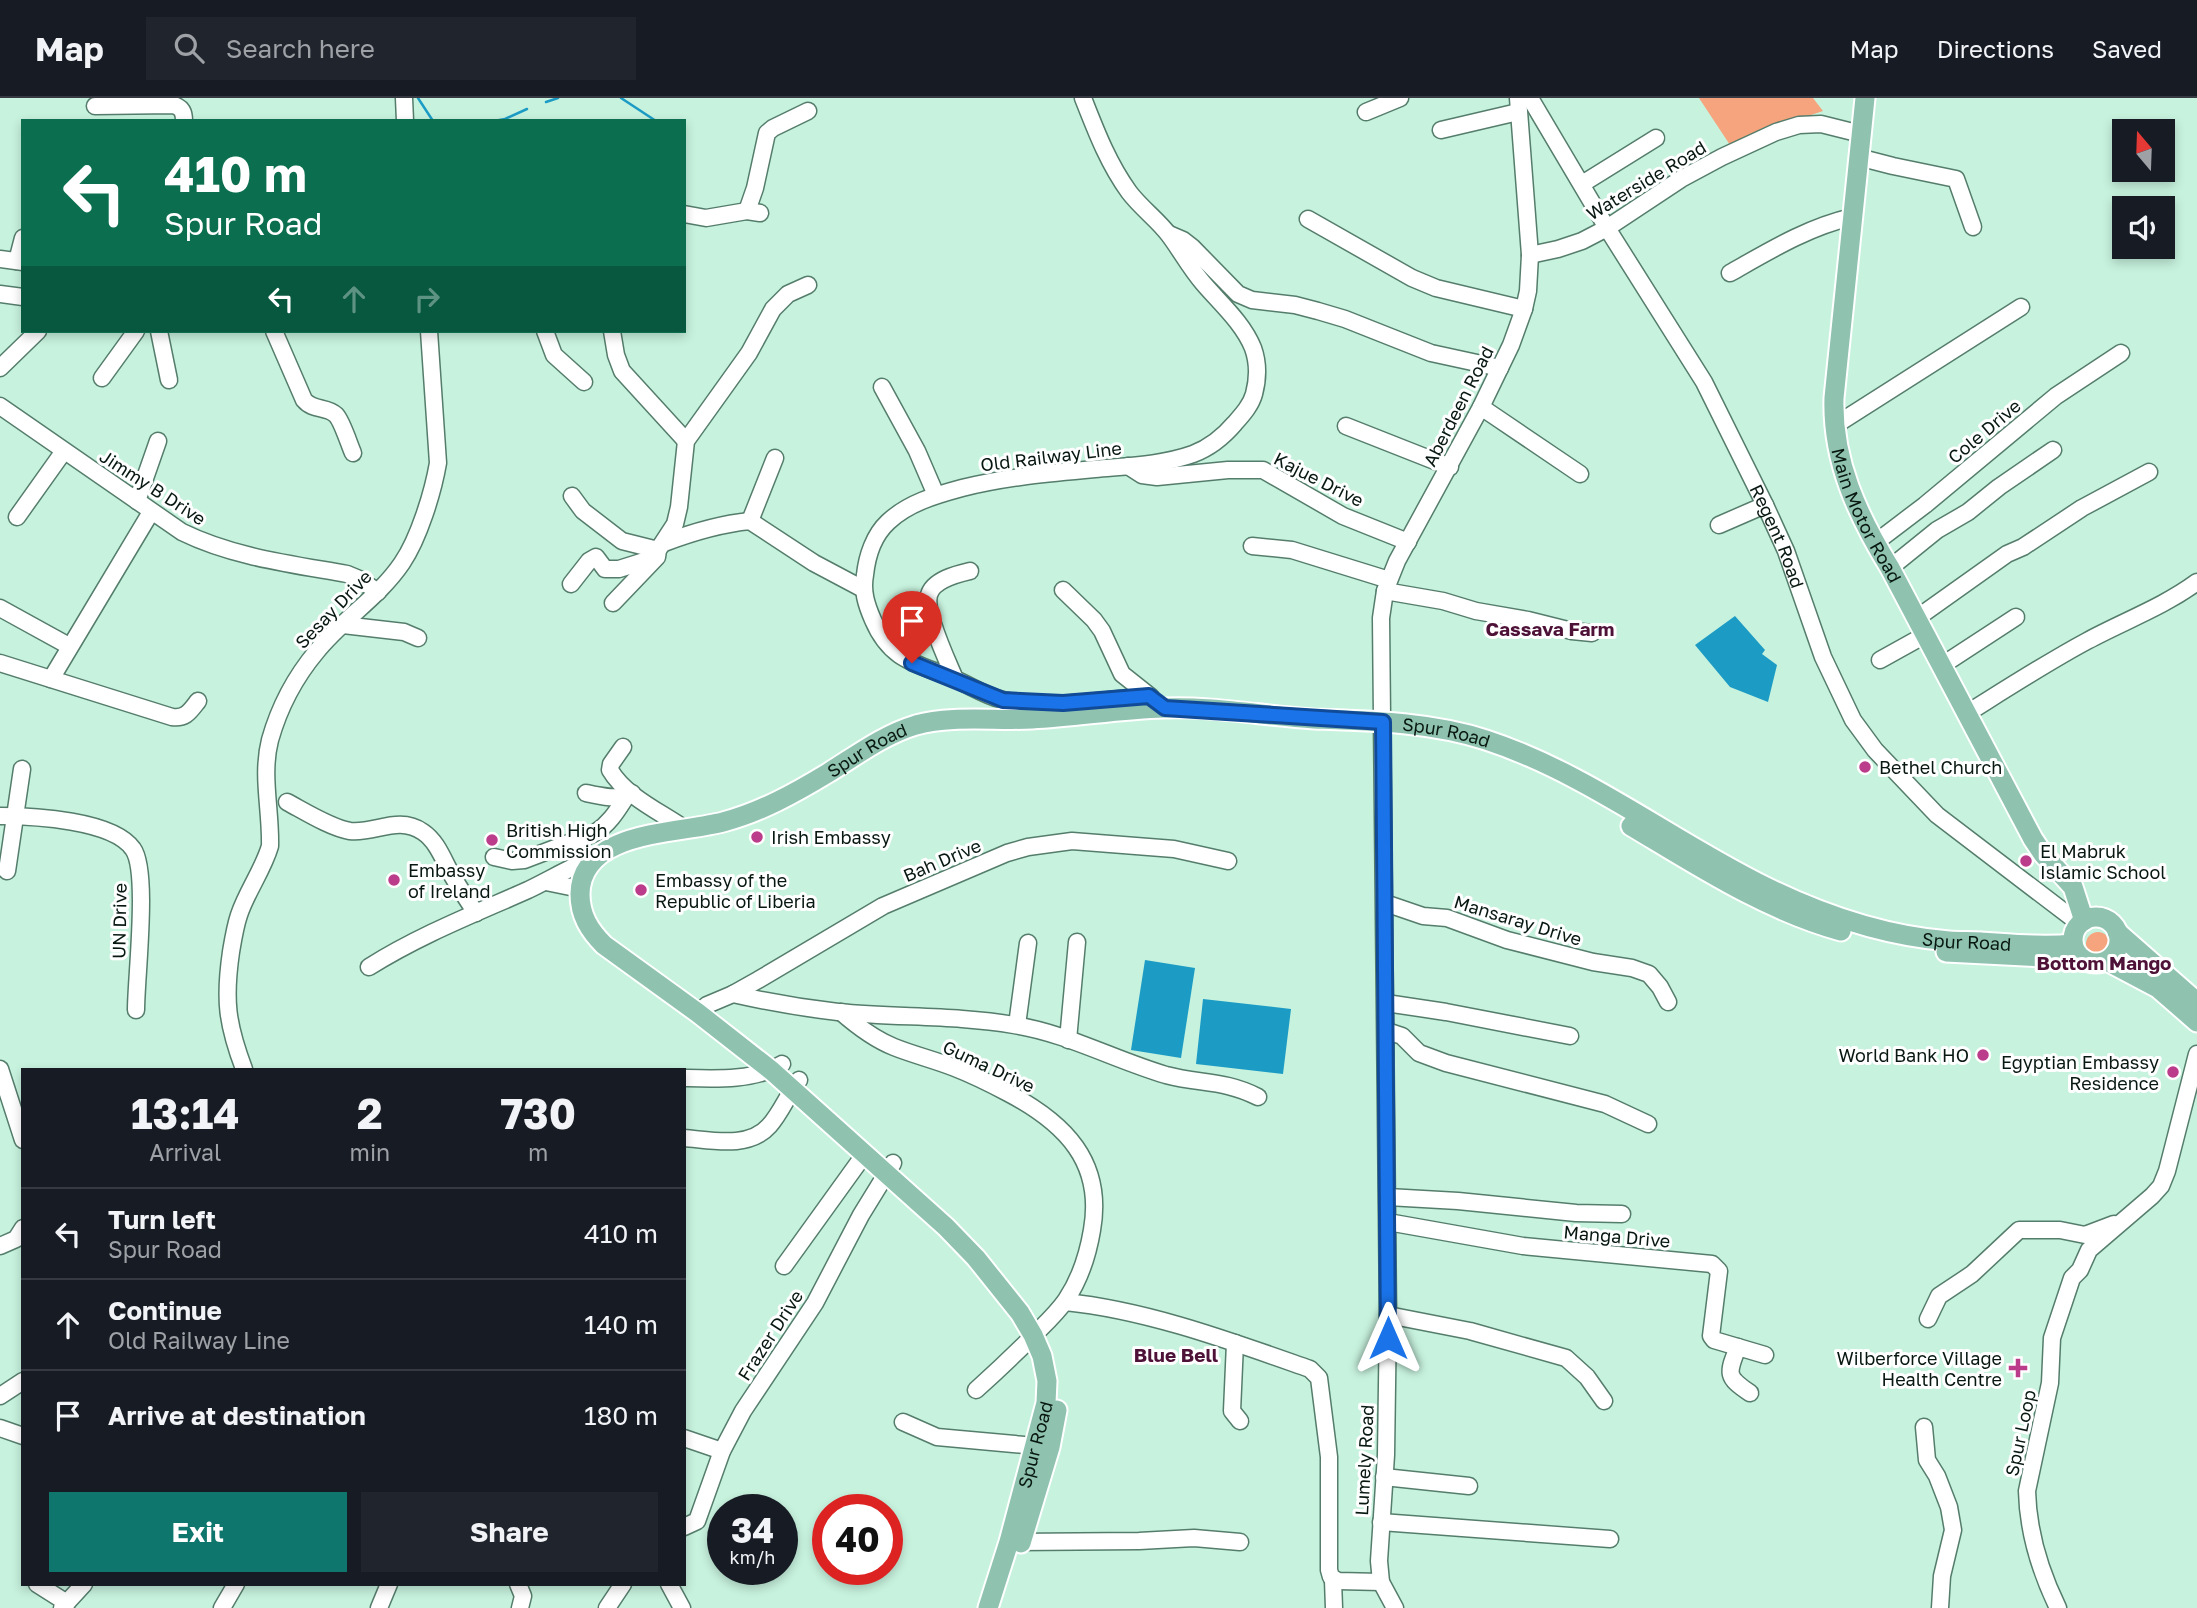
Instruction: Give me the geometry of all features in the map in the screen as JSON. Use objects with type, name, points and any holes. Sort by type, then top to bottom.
[{"type":"main road","name":"Main Motor Road","points":[[1865,98],[1833,398],[1839,461],[1854,503],[2033,839],[2073,887],[2083,892],[2088,921]]},
{"type":"main road","name":"Spur Road","points":[[596,857],[620,843],[721,823],[754,812],[921,724],[948,720],[1040,719],[1165,708],[1383,727],[1453,742],[1482,750],[1588,793],[1723,880],[1762,901],[1824,926],[1879,941],[2078,952]]},
{"type":"main road","name":"Spur Road","points":[[664,982],[613,937],[595,913],[592,898],[594,885],[604,865],[615,857],[631,852],[721,835],[778,816],[887,743],[936,732],[1034,729],[1161,720],[1383,727]]},
{"type":"main road","points":[[580,889],[584,874],[596,857]]},
{"type":"main road","name":"Spur Road","points":[[580,889],[585,922],[604,945],[703,1009],[777,1068],[951,1223],[1006,1274],[1038,1330],[1054,1351],[1059,1380],[1058,1404],[1050,1447],[988,1608]]},
{"type":"main road","points":[[2197,1002],[2113,925],[2088,921],[2074,933],[2078,952],[2096,963],[2107,961],[2158,988],[2197,1022]]},
{"type":"main road","points":[[2107,961],[2118,948],[2118,932]]},
{"type":"main road","name":"Spur Road","points":[[853,1136],[864,1155],[890,1168]]},
{"type":"main road","name":"Spur Road","points":[[1002,1608],[1046,1403],[1047,1381],[1038,1330]]},
{"type":"street","points":[[404,98],[405,119]]},
{"type":"street","name":"Old Railway Line","points":[[1083,98],[1109,161],[1131,194],[1169,234],[1185,261],[1240,325],[1252,344],[1257,361],[1253,395],[1247,409],[1212,444],[1194,454],[1144,465],[1000,479],[936,495],[902,511],[886,523],[875,539],[867,560],[863,589],[878,632],[894,652],[912,663],[955,679],[982,693],[1003,700],[1027,703],[1149,696]]},
{"type":"street","points":[[1366,112],[1401,98]]},
{"type":"street","name":"Regent Road","points":[[1530,98],[1607,228],[1704,382],[1786,551],[1834,682],[1863,736],[1937,815],[2088,921]]},
{"type":"street","points":[[95,106],[174,105],[181,108],[184,119]]},
{"type":"street","points":[[1441,130],[1518,105]]},
{"type":"street","name":"Aberdeen Road","points":[[1383,727],[1380,650],[1381,618],[1387,586],[1500,368],[1524,309],[1528,291],[1530,255],[1518,105]]},
{"type":"street","points":[[686,214],[706,218],[754,212],[755,188],[767,133],[808,111]]},
{"type":"street","name":"Waterside Road","points":[[1530,255],[1582,241],[1607,228],[1681,179],[1776,132],[1799,125],[1821,124],[1861,134]]},
{"type":"street","points":[[1582,184],[1656,138]]},
{"type":"street","points":[[1858,157],[1956,179],[1973,227]]},
{"type":"street","points":[[1730,273],[1790,239],[1833,221],[1852,217]]},
{"type":"street","points":[[1308,219],[1412,278],[1436,288],[1524,309]]},
{"type":"street","name":"Old Railway Line","points":[[1169,234],[1192,247],[1238,294],[1252,300],[1296,305],[1318,311],[1431,353],[1500,368]]},
{"type":"street","points":[[0,259],[20,261]]},
{"type":"street","points":[[613,603],[660,550],[675,524],[686,441],[749,353],[773,309],[788,295],[808,285]]},
{"type":"street","points":[[0,294],[21,297]]},
{"type":"street","points":[[1834,426],[2021,307]]},
{"type":"street","points":[[0,368],[36,333]]},
{"type":"street","points":[[102,379],[135,333]]},
{"type":"street","points":[[159,333],[169,380]]},
{"type":"street","points":[[275,333],[304,400],[309,405],[339,417],[353,453]]},
{"type":"street","name":"Sesay Drive","points":[[244,1068],[231,1028],[226,1004],[226,986],[238,917],[270,846],[266,762],[271,739],[296,679],[318,649],[378,592],[412,545],[438,463],[429,333]]},
{"type":"street","points":[[546,333],[554,355],[584,382]]},
{"type":"street","points":[[612,333],[622,371],[686,441]]},
{"type":"street","name":"Cole Drive","points":[[1875,543],[2056,397],[2121,353]]},
{"type":"street","points":[[882,387],[917,451],[936,495]]},
{"type":"street","name":"Jimmy B Drive","points":[[0,406],[181,532],[208,545],[242,555],[347,574],[378,592]]},
{"type":"street","points":[[1481,407],[1580,474]]},
{"type":"street","points":[[1346,426],[1450,467]]},
{"type":"street","points":[[137,501],[158,441]]},
{"type":"street","points":[[1890,568],[1937,530],[1968,512],[2053,450]]},
{"type":"street","points":[[17,517],[64,451]]},
{"type":"street","points":[[750,521],[775,458]]},
{"type":"street","name":"Kajue Drive","points":[[1128,466],[1142,475],[1157,477],[1228,470],[1263,470],[1343,516],[1408,542]]},
{"type":"street","points":[[1880,660],[2007,554],[2023,547],[2082,508],[2149,472]]},
{"type":"street","points":[[572,496],[583,511],[622,541],[660,550]]},
{"type":"street","points":[[1719,525],[1765,505]]},
{"type":"street","points":[[51,679],[151,512]]},
{"type":"street","points":[[570,584],[589,561],[596,557],[605,569],[619,569],[709,527],[750,521],[814,563],[863,589]]},
{"type":"street","points":[[1252,546],[1292,550],[1387,586],[1476,611],[1592,633]]},
{"type":"street","points":[[955,679],[934,625],[929,595],[936,585],[970,571]]},
{"type":"street","points":[[1966,714],[2049,662],[2175,598],[2197,582]]},
{"type":"street","points":[[1063,590],[1102,631],[1122,674],[1165,708]]},
{"type":"street","points":[[0,608],[69,646]]},
{"type":"street","points":[[1941,666],[2016,617]]},
{"type":"street","points":[[343,625],[404,632],[418,638]]},
{"type":"street","points":[[0,663],[172,717],[183,718],[188,715],[198,701]]},
{"type":"street","name":"Lumely Road","points":[[1383,727],[1388,1315],[1379,1561],[1381,1582],[1395,1608]]},
{"type":"street","points":[[623,747],[611,764],[613,776],[629,795],[685,829]]},
{"type":"street","points":[[6,871],[8,816],[22,769]]},
{"type":"street","points":[[586,793],[599,796],[629,795]]},
{"type":"street","points":[[495,858],[524,860],[595,833],[606,826],[629,795]]},
{"type":"street","points":[[287,802],[339,828],[351,831],[406,825],[423,832],[435,844],[476,913]]},
{"type":"street","name":"UN Drive","points":[[8,816],[74,822],[102,828],[122,837],[134,850],[141,890],[136,1010]]},
{"type":"street","name":"Bah Drive","points":[[703,1009],[883,906],[994,858],[1028,847],[1072,841],[1149,846],[1228,861]]},
{"type":"street","points":[[369,967],[413,940],[546,882],[566,869],[596,857]]},
{"type":"street","points":[[546,882],[580,889]]},
{"type":"street","name":"Mansaray Drive","points":[[1385,902],[1423,916],[1447,918],[1507,940],[1649,974],[1668,1002]]},
{"type":"street","points":[[1068,1040],[1077,942]]},
{"type":"street","points":[[1017,1025],[1028,943]]},
{"type":"street","points":[[733,994],[798,1007],[841,1012],[924,1016],[1017,1025],[1168,1075],[1228,1085],[1258,1097]]},
{"type":"street","points":[[1386,1003],[1570,1036]]},
{"type":"street","name":"Guma Drive","points":[[841,1012],[863,1030],[892,1046],[957,1069],[1010,1094],[1050,1121],[1079,1149],[1091,1175],[1096,1211],[1090,1247],[1075,1285],[1065,1302],[976,1390]]},
{"type":"street","points":[[1387,1031],[1402,1036],[1419,1053],[1446,1063],[1605,1104],[1648,1124]]},
{"type":"street","name":"Spur Loop","points":[[2058,1608],[2034,1545],[2027,1499],[2050,1383],[2052,1338],[2072,1278],[2080,1270],[2089,1250],[2161,1186],[2197,1054]]},
{"type":"street","points":[[686,1078],[723,1078],[777,1068]]},
{"type":"street","points":[[0,1069],[21,1134]]},
{"type":"street","points":[[686,1138],[739,1141],[758,1136],[769,1126],[796,1085]]},
{"type":"street","points":[[784,1266],[864,1155]]},
{"type":"street","name":"Frazer Drive","points":[[686,1526],[697,1521],[722,1451],[743,1411],[815,1303],[861,1214],[890,1168]]},
{"type":"street","points":[[1388,1197],[1576,1213],[1622,1214]]},
{"type":"street","points":[[1928,1320],[1940,1296],[1972,1274],[2019,1230],[2060,1230],[2085,1235],[2123,1221]]},
{"type":"street","name":"Manga Drive","points":[[1388,1222],[1535,1248],[1712,1264],[1719,1271],[1711,1336],[1714,1340],[1765,1355]]},
{"type":"street","points":[[0,1246],[16,1239],[21,1231]]},
{"type":"street","points":[[1065,1302],[1106,1307],[1235,1343],[1310,1370],[1319,1378],[1329,1457],[1329,1570],[1333,1580],[1334,1608]]},
{"type":"street","points":[[1388,1315],[1470,1331],[1566,1359],[1587,1377],[1604,1401]]},
{"type":"street","points":[[1235,1343],[1232,1411],[1240,1421]]},
{"type":"street","points":[[1738,1347],[1730,1372],[1732,1381],[1750,1393]]},
{"type":"street","points":[[0,1396],[21,1382]]},
{"type":"street","points":[[903,1422],[937,1437],[1035,1446]]},
{"type":"street","points":[[1924,1427],[1927,1460],[1950,1507],[1953,1530],[1941,1576],[1940,1608]]},
{"type":"street","points":[[0,1428],[21,1435]]},
{"type":"street","points":[[686,1439],[722,1451]]},
{"type":"street","points":[[1384,1477],[1469,1486]]},
{"type":"street","points":[[1381,1522],[1609,1539]]},
{"type":"street","points":[[1015,1543],[1194,1538],[1240,1542]]},
{"type":"street","points":[[1333,1580],[1381,1582]]},
{"type":"street","points":[[40,1586],[64,1605],[82,1586]]},
{"type":"street","points":[[222,1608],[235,1586]]},
{"type":"street","points":[[379,1608],[388,1586]]},
{"type":"street","points":[[519,1586],[523,1596],[520,1608]]},
{"type":"street","points":[[607,1608],[622,1586]]},
{"type":"street","points":[[670,1586],[682,1608]]},
{"type":"shaded area","points":[[1699,98],[1813,98],[1823,111],[1775,127],[1732,148]]},
{"type":"shaded area","points":[[2098,932],[2107,935],[2110,944],[2107,953],[2098,956],[2089,953],[2086,944],[2089,935]]},
{"type":"water","points":[[1735,616],[1765,650],[1762,654],[1777,665],[1768,702],[1730,687],[1695,645]]},
{"type":"water","points":[[1145,960],[1195,968],[1181,1058],[1131,1050]]},
{"type":"water","points":[[1203,999],[1291,1009],[1283,1074],[1196,1064]]},
{"type":"waterway","points":[[418,98],[432,119]]},
{"type":"waterway","points":[[546,102],[558,98]]},
{"type":"waterway","points":[[621,98],[653,119]]},
{"type":"waterway","points":[[505,119],[527,109]]},
{"type":"place","name":"Bethel Church","points":[[1865,767]]},
{"type":"place","name":"Irish Embassy","points":[[757,837]]},
{"type":"place","name":"British High Commission","points":[[492,840]]},
{"type":"place","name":"El Mabruk Islamic School","points":[[2026,861]]},
{"type":"place","name":"Embassy of Ireland","points":[[394,880]]},
{"type":"place","name":"Embassy of the Republic of Liberia","points":[[641,890]]},
{"type":"place","name":"World Bank HO","points":[[1983,1055]]},
{"type":"place","name":"Egyptian Embassy Residence","points":[[2173,1072]]},
{"type":"place","name":"Wilberforce Village Health Centre","points":[[2018,1368]]},
{"type":"district","name":"Cassava Farm","points":[[1550,628]]},
{"type":"district","name":"Bottom Mango","points":[[2104,962]]},
{"type":"district","name":"Blue Bell","points":[[1176,1354]]},
{"type":"route","points":[[912,663],[1003,700],[1063,703],[1149,696],[1165,708],[1383,722],[1388,1338]]}]
